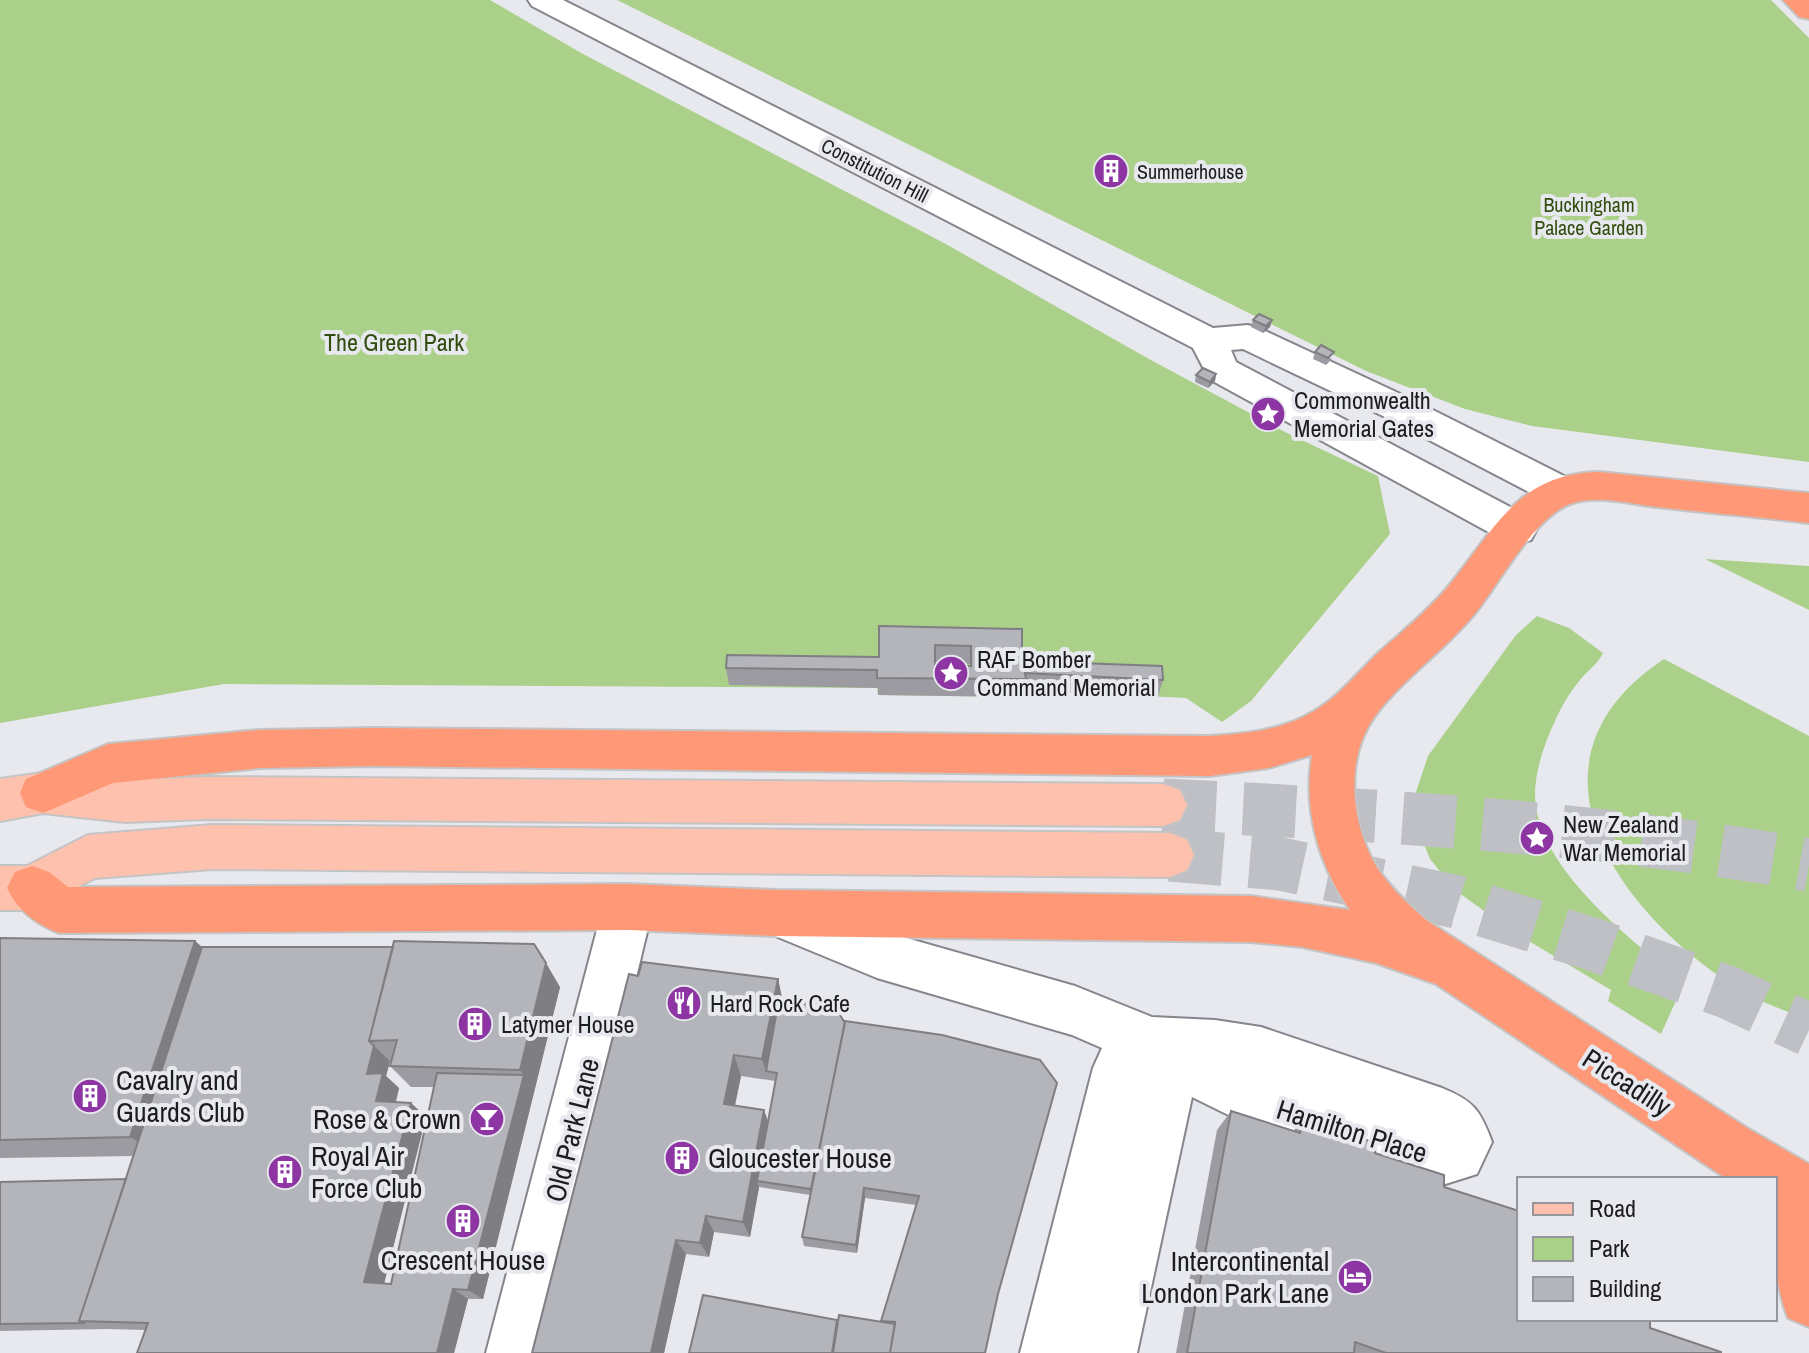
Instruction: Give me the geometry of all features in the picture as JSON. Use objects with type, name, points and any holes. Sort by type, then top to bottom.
[{"type":"highway","points":[[1797,0],[1809,11]]},
{"type":"highway","points":[[22,796],[108,764],[260,749],[374,747],[771,753],[1246,754],[1309,738],[1334,725],[1459,603],[1531,512],[1560,491],[1602,487],[1809,508]]},
{"type":"highway","points":[[1356,706],[1338,741],[1332,772],[1331,803],[1340,839],[1353,871],[1377,907],[1408,937],[1448,965]]},
{"type":"highway","points":[[16,888],[59,910],[628,907],[777,913],[1291,922],[1358,933],[1408,948],[1448,965]]},
{"type":"highway","name":"Piccadilly","points":[[1448,965],[1744,1163],[1772,1177]]},
{"type":"highway","name":"Piccadilly","points":[[1777,1179],[1809,1195]]},
{"type":"highway","points":[[1777,1198],[1793,1227],[1809,1297]]},
{"type":"main road","points":[[22,796],[125,801],[207,798],[1163,805]]},
{"type":"main road","points":[[16,888],[88,857],[212,847],[1170,855]]},
{"type":"street","name":"Constitution Hill","points":[[542,0],[1208,340]]},
{"type":"street","points":[[1517,529],[1222,370],[1208,340],[1248,337],[1396,407],[1560,491]]},
{"type":"street","name":"Old Park Lane","points":[[516,1353],[628,907]]},
{"type":"street","name":"Hamilton Place","points":[[777,913],[877,954],[1075,1011],[1152,1043],[1263,1105],[1439,1158],[1457,1154],[1464,1142],[1459,1128],[1442,1115],[1261,1053],[1152,1043]]},
{"type":"street","points":[[1050,1353],[1120,1068],[1133,1052],[1152,1043],[1163,1065],[1167,1089],[1107,1353]]},
{"type":"green space","name":"The Green Park","points":[[0,0],[490,0],[583,54],[944,243],[1287,433],[1378,476],[1390,534],[1251,701],[1222,722],[1186,698],[1024,690],[1024,697],[878,695],[877,688],[224,684],[0,723]]},
{"type":"green space","name":"Buckingham Palace Garden","points":[[617,0],[1771,0],[1809,38],[1809,462],[1532,426],[1465,409],[1366,371]]},
{"type":"green space","points":[[1705,559],[1809,566],[1809,610]]},
{"type":"green space","points":[[1537,616],[1569,628],[1603,653],[1569,695],[1548,738],[1539,765],[1535,792],[1539,820],[1550,847],[1590,900],[1684,983],[1661,1034],[1608,1001],[1611,990],[1512,931],[1455,890],[1430,859],[1420,834],[1416,792],[1428,756],[1516,635]]},
{"type":"green space","points":[[1664,659],[1809,736],[1809,1020],[1742,991],[1698,960],[1657,923],[1623,881],[1599,837],[1588,791],[1593,744],[1617,700]]},
{"type":"building","points":[[1108,159],[1122,167],[1116,170],[1102,162]]},
{"type":"building","points":[[1259,314],[1272,320],[1266,326],[1253,320]]},
{"type":"building","points":[[1321,345],[1334,352],[1328,358],[1315,352]]},
{"type":"building","points":[[1203,368],[1216,374],[1210,382],[1196,375]]},
{"type":"building","points":[[1267,400],[1280,407],[1274,414],[1260,407]]},
{"type":"building","points":[[879,626],[1022,629],[1022,661],[1162,666],[1163,680],[1025,673],[1026,679],[877,678],[877,670],[726,668],[727,655],[879,657]],"holes":[[[935,645],[971,646],[971,666],[935,664]]]},
{"type":"building","name":"Cavalry and Guards Club","points":[[0,938],[195,941],[130,1137],[0,1140]]},
{"type":"building","name":"Latymer House","points":[[394,941],[534,944],[546,963],[520,1070],[390,1066],[397,1040],[369,1041]]},
{"type":"building","name":"Royal Air Force Club","points":[[202,947],[393,947],[369,1041],[374,1046],[367,1074],[383,1073],[376,1101],[411,1103],[364,1282],[391,1284],[437,1073],[524,1075],[468,1290],[453,1289],[437,1353],[137,1353],[148,1323],[79,1321]]},
{"type":"building","name":"Gloucester House","points":[[642,962],[778,979],[762,1059],[734,1055],[724,1104],[764,1110],[743,1222],[706,1216],[700,1243],[676,1240],[651,1353],[532,1353],[629,974],[638,976]]},
{"type":"building","points":[[808,1002],[835,1007],[845,1023],[811,1189],[757,1181],[777,1073],[766,1071],[777,1010],[788,1013]]},
{"type":"building","points":[[845,1021],[942,1035],[1040,1060],[1057,1083],[998,1294],[985,1353],[890,1353],[895,1322],[881,1321],[919,1196],[864,1188],[856,1245],[802,1237]]},
{"type":"building","name":"Intercontinental London Park Lane","points":[[1231,1111],[1300,1133],[1303,1120],[1376,1143],[1375,1153],[1444,1175],[1444,1187],[1517,1210],[1517,1321],[1650,1321],[1650,1328],[1721,1352],[1386,1353],[1355,1342],[1354,1353],[1187,1353]]},
{"type":"building","points":[[126,1179],[79,1321],[85,1323],[0,1324],[0,1182]]},
{"type":"building","points":[[703,1295],[837,1320],[832,1353],[689,1353]]},
{"type":"building","points":[[839,1315],[895,1324],[890,1353],[833,1353]]},
{"type":"tunnel","points":[[1163,805],[1487,824],[1648,841],[1809,865]]},
{"type":"tunnel","points":[[1170,855],[1281,864],[1457,902],[1592,944],[1727,992],[1809,1030]]},
{"type":"place","name":"Summerhouse","points":[[1111,171]]},
{"type":"place","name":"Commonwealth Memorial Gates","points":[[1268,414]]},
{"type":"place","name":"RAF Bomber Command Memorial","points":[[951,673]]},
{"type":"place","name":"New Zealand War Memorial","points":[[1537,838]]},
{"type":"place","name":"Hard Rock Cafe","points":[[684,1003]]},
{"type":"place","name":"Latymer House","points":[[475,1024]]},
{"type":"place","name":"Cavalry and Guards Club","points":[[90,1096]]},
{"type":"place","name":"Rose & Crown","points":[[487,1119]]},
{"type":"place","name":"Gloucester House","points":[[682,1158]]},
{"type":"place","name":"Royal Air Force Club","points":[[285,1172]]},
{"type":"place","name":"Crescent House","points":[[463,1221]]},
{"type":"place","name":"Intercontinental London Park Lane","points":[[1355,1277]]}]
